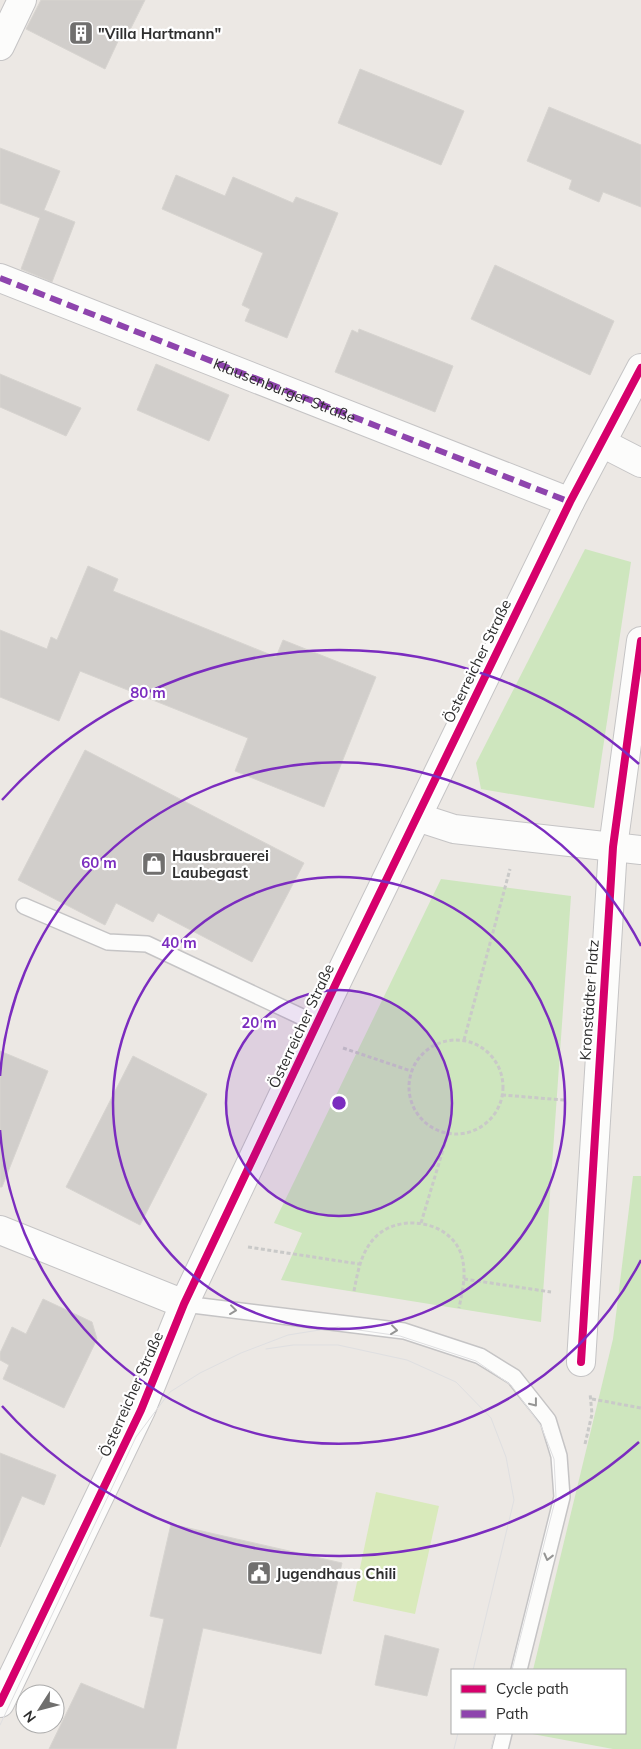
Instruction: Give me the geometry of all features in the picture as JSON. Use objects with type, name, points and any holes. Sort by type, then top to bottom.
[{"type":"street","points":[[0,46],[22,0]]},
{"type":"street","name":"Klausenburger Straße","points":[[0,278],[570,502]]},
{"type":"street","name":"Österreicher Straße","points":[[0,1703],[141,1410],[184,1304],[314,1030],[570,502],[641,368]]},
{"type":"street","points":[[602,443],[641,463]]},
{"type":"street","name":"Kronstädter Platz","points":[[581,1362],[613,847],[641,641]]},
{"type":"street","points":[[417,817],[454,829],[641,850]]},
{"type":"street","points":[[0,1230],[184,1304]]},
{"type":"lane","points":[[24,906],[108,942],[147,944],[314,1030]]},
{"type":"lane","points":[[184,1304],[404,1331],[480,1356],[514,1377],[548,1420],[559,1456],[562,1497],[519,1669]]},
{"type":"lane","points":[[500,1749],[504,1734]]},
{"type":"path","points":[[464,1040],[520,836]]},
{"type":"path","points":[[314,1030],[411,1071]]},
{"type":"path","points":[[447,1040],[464,1040],[478,1044],[490,1053],[498,1066],[503,1080],[502,1094],[498,1109],[483,1125],[462,1134],[448,1134],[432,1127],[419,1117],[408,1087],[411,1071],[419,1056],[432,1046],[447,1040]]},
{"type":"path","points":[[502,1094],[597,1104]]},
{"type":"path","points":[[421,1223],[448,1134]]},
{"type":"path","points":[[354,1292],[359,1264],[367,1247],[380,1233],[398,1224],[421,1223],[439,1227],[453,1241],[463,1260],[464,1279],[459,1308]]},
{"type":"path","points":[[214,1241],[359,1264]]},
{"type":"path","points":[[464,1279],[584,1297]]},
{"type":"path","points":[[592,1399],[641,1408]]},
{"type":"green space","points":[[585,549],[631,562],[594,808],[481,789],[476,763]]},
{"type":"green space","points":[[441,879],[571,896],[541,1322],[281,1280],[302,1233],[274,1223]]},
{"type":"green space","points":[[633,1176],[641,1176],[641,1749],[613,1749],[532,1734],[626,1734],[626,1669],[533,1669],[613,1339]]},
{"type":"green space","points":[[376,1492],[439,1506],[415,1614],[353,1601]]},
{"type":"building","name":"\"Villa Hartmann\"","points":[[41,0],[145,0],[125,40],[120,37],[105,69],[26,29]]},
{"type":"building","points":[[360,69],[464,111],[441,165],[338,123]]},
{"type":"building","points":[[549,107],[641,145],[641,207],[603,192],[599,202],[569,189],[572,180],[527,161]]},
{"type":"building","points":[[0,148],[60,171],[44,210],[75,222],[52,282],[21,269],[40,218],[0,203]]},
{"type":"building","points":[[176,175],[225,196],[233,177],[293,203],[296,197],[338,213],[287,338],[245,321],[250,309],[242,305],[263,253],[162,209]]},
{"type":"building","points":[[495,265],[614,321],[590,375],[471,319]]},
{"type":"building","points":[[359,329],[453,366],[435,412],[335,372],[352,330],[358,333]]},
{"type":"building","points":[[156,364],[229,395],[209,441],[137,410]]},
{"type":"building","points":[[0,374],[81,408],[66,436],[0,407]]},
{"type":"building","points":[[88,566],[118,579],[113,591],[276,657],[283,640],[376,677],[324,807],[235,771],[248,738],[80,671],[59,721],[0,697],[0,630],[47,649],[51,637],[57,640]]},
{"type":"building","points":[[85,750],[304,863],[252,962],[158,913],[153,922],[116,903],[105,925],[18,880]]},
{"type":"building","points":[[0,1051],[48,1071],[2,1187],[0,1187]]},
{"type":"building","points":[[133,1056],[207,1094],[140,1225],[66,1187]]},
{"type":"building","points":[[43,1299],[92,1322],[97,1339],[64,1408],[3,1379],[9,1365],[0,1360],[0,1353],[12,1327],[26,1334]]},
{"type":"building","points":[[0,1453],[56,1475],[44,1505],[22,1496],[0,1547]]},
{"type":"building","points":[[171,1524],[342,1563],[321,1654],[203,1628],[176,1749],[49,1749],[56,1734],[65,1734],[65,1716],[81,1683],[144,1709],[164,1619],[150,1616]]},
{"type":"building","points":[[385,1635],[439,1649],[427,1696],[375,1685]]},
{"type":"tram line","points":[[0,1725],[136,1437],[170,1392],[200,1373],[241,1353],[288,1335],[338,1327],[400,1336],[476,1361],[511,1385],[541,1426],[554,1459],[556,1497],[512,1669]]},
{"type":"tram line","points":[[266,1349],[293,1345],[338,1345],[407,1360],[456,1382],[491,1418],[506,1457],[514,1500],[473,1669]]},
{"type":"tram line","points":[[454,1749],[458,1734]]},
{"type":"tram line","points":[[491,1749],[495,1734]]},
{"type":"marked path","points":[[0,278],[570,502]]},
{"type":"cycle path","points":[[0,1703],[141,1410],[184,1304],[339,977],[570,502],[641,368]]},
{"type":"cycle path","points":[[581,1362],[613,847],[641,641]]},
{"type":"place","name":"\"Villa Hartmann\"","points":[[81,33]]},
{"type":"place","name":"Hausbrauerei Laubegast","points":[[154,864]]},
{"type":"place","name":"Jugendhaus Chili","points":[[259,1573]]}]
